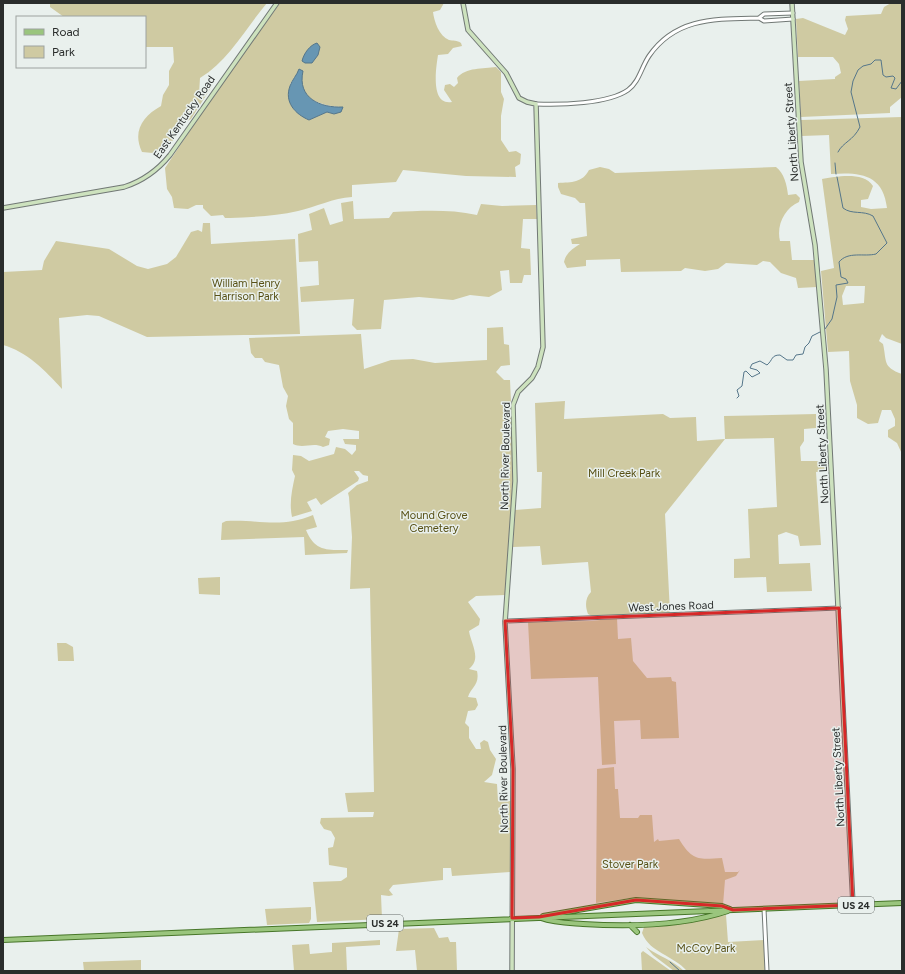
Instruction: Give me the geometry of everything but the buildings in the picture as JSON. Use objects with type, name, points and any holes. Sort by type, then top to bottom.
[{"type":"main road","name":"East Kentucky Road","points":[[3,208],[124,186],[136,183],[154,172],[170,155],[277,3]]},
{"type":"main road","points":[[463,3],[468,30],[506,74],[518,98],[526,102],[536,104]]},
{"type":"main road","name":"North Liberty Street","points":[[792,3],[801,162],[815,244],[826,369],[853,905]]},
{"type":"main road","name":"North River Boulevard","points":[[512,971],[513,769],[505,622],[515,477],[513,405],[518,392],[532,378],[538,367],[543,347],[536,104]]},
{"type":"main road","points":[[539,917],[552,913],[636,900],[716,906],[733,910]]},
{"type":"main road","name":"US 24","points":[[3,940],[512,918],[902,904]]},
{"type":"main road","points":[[539,917],[550,921],[570,923],[630,925],[684,921],[733,910]]},
{"type":"main road","points":[[630,925],[637,932]]},
{"type":"street","points":[[759,18],[764,14],[793,13]]},
{"type":"street","points":[[536,104],[593,102],[623,93],[635,83],[653,51],[668,36],[682,28],[708,20],[759,18],[764,21],[793,19]]},
{"type":"street","name":"West Jones Road","points":[[505,622],[839,608]]},
{"type":"street","points":[[764,909],[768,971]]},
{"type":"highlighted area","points":[[839,608],[853,905],[733,910],[722,906],[636,900],[539,917],[512,918],[513,769],[505,621]]},
{"type":"green space","points":[[50,3],[267,3],[236,44],[220,62],[200,78],[199,94],[210,80],[213,82],[212,86],[191,119],[184,123],[164,154],[142,152],[138,137],[144,119],[161,106],[163,95],[169,85],[169,71],[174,62],[173,47],[146,47],[146,16],[63,16],[50,7]]},
{"type":"green space","points":[[280,3],[444,3],[440,10],[433,12],[436,24],[445,38],[460,42],[462,46],[453,48],[448,54],[438,55],[436,68],[437,92],[440,98],[445,102],[452,102],[444,90],[445,85],[450,84],[454,87],[458,83],[457,78],[461,74],[470,70],[496,67],[501,72],[501,92],[504,99],[501,116],[501,140],[509,152],[516,151],[521,154],[520,164],[515,167],[516,177],[466,176],[403,170],[396,182],[352,185],[352,197],[338,199],[290,213],[225,218],[223,215],[211,216],[203,208],[203,205],[196,205],[188,209],[174,208],[172,197],[167,189],[165,168],[215,93]],"holes":[[[297,74],[302,78],[302,88],[308,97],[319,103],[343,107],[334,114],[327,112],[309,120],[294,110],[290,84]]]},
{"type":"green space","points":[[891,3],[902,3],[902,97],[890,107],[890,113],[801,117],[799,81],[835,79],[835,77],[841,73],[839,64],[833,57],[798,57],[796,19],[803,18],[845,35],[848,29],[845,20],[846,16],[881,14],[884,7]]},
{"type":"green space","points":[[902,117],[902,344],[886,338],[882,334],[879,341],[883,344],[885,359],[888,366],[902,374],[902,454],[897,443],[888,437],[888,430],[895,426],[895,419],[891,410],[882,410],[878,423],[868,424],[857,418],[857,405],[850,381],[849,351],[828,352],[821,271],[834,268],[822,179],[849,176],[863,178],[869,181],[873,186],[868,199],[861,200],[861,207],[871,209],[887,208],[885,197],[881,188],[868,178],[860,175],[842,173],[831,174],[829,135],[802,136],[801,120]],"holes":[[[846,286],[865,286],[864,303],[843,305],[842,296]]]},
{"type":"green space","points":[[600,167],[609,169],[615,173],[776,167],[781,172],[785,180],[788,195],[796,194],[800,198],[799,202],[790,208],[783,218],[779,229],[780,241],[790,241],[792,260],[814,260],[817,287],[798,288],[796,278],[781,273],[770,262],[763,261],[757,265],[726,263],[718,269],[705,271],[685,268],[681,271],[621,272],[620,259],[586,260],[586,266],[567,268],[564,262],[566,256],[580,244],[572,244],[571,239],[587,236],[585,203],[580,203],[575,198],[561,194],[558,183],[580,180],[589,170]]},
{"type":"green space","points":[[353,201],[354,219],[389,218],[393,212],[414,211],[446,211],[477,215],[481,204],[502,206],[536,205],[537,219],[523,219],[521,248],[530,249],[531,275],[524,275],[522,283],[510,283],[509,270],[500,271],[502,290],[489,297],[470,295],[453,300],[419,297],[384,300],[381,329],[357,330],[352,325],[354,299],[301,302],[300,287],[319,285],[318,261],[299,262],[298,234],[312,230],[309,214],[324,208],[330,225],[343,221],[341,203]]},
{"type":"green space","name":"William Henry Harrison Park","points":[[203,223],[210,223],[211,244],[295,239],[300,334],[147,337],[99,316],[87,315],[59,318],[62,389],[35,362],[20,352],[3,345],[3,272],[42,270],[44,261],[56,241],[109,249],[137,266],[148,269],[167,264],[176,257],[191,232],[198,230],[202,232]]},
{"type":"green space","name":"Mound Grove Cemetery","points":[[503,327],[504,344],[509,345],[510,365],[501,366],[496,372],[504,380],[510,380],[514,469],[505,595],[476,596],[468,602],[480,619],[479,625],[469,631],[475,651],[475,661],[469,669],[477,671],[478,676],[476,683],[468,697],[476,698],[478,705],[475,710],[468,711],[465,723],[469,727],[469,738],[476,749],[481,749],[480,743],[484,740],[488,742],[490,750],[496,759],[492,775],[484,782],[497,784],[498,801],[511,801],[510,872],[452,876],[451,868],[443,868],[443,880],[393,885],[389,890],[393,895],[381,895],[382,919],[317,922],[313,882],[341,881],[347,877],[347,868],[329,865],[328,848],[333,847],[335,838],[331,831],[324,829],[320,823],[321,818],[373,817],[374,812],[348,812],[345,793],[374,792],[370,588],[350,589],[352,537],[348,493],[357,485],[368,481],[368,476],[363,475],[359,471],[354,471],[359,478],[358,481],[321,505],[316,498],[307,502],[312,511],[292,517],[291,502],[295,476],[292,470],[293,455],[301,456],[309,461],[334,454],[336,447],[345,449],[352,455],[356,450],[356,445],[345,444],[343,439],[359,439],[359,431],[343,429],[328,431],[325,437],[330,439],[329,445],[323,447],[316,445],[300,446],[293,444],[293,423],[289,419],[286,406],[288,396],[283,387],[279,365],[265,362],[262,358],[255,358],[251,353],[249,338],[361,334],[364,369],[391,360],[413,359],[435,363],[487,360],[487,328]]},
{"type":"green space","name":"Mill Creek Park","points":[[565,401],[564,419],[663,414],[670,418],[696,417],[697,441],[725,439],[665,514],[670,613],[592,616],[588,614],[586,608],[587,599],[591,592],[588,562],[542,565],[540,546],[513,547],[515,510],[541,508],[542,472],[537,472],[535,403]]},
{"type":"green space","points":[[816,414],[816,428],[804,429],[804,441],[800,447],[801,461],[829,461],[830,471],[816,472],[821,545],[800,546],[798,536],[786,532],[778,535],[779,564],[810,563],[812,591],[767,592],[766,577],[734,578],[734,559],[750,558],[748,509],[777,507],[774,438],[725,439],[724,416]]},
{"type":"green space","points":[[313,515],[317,527],[306,530],[314,542],[323,548],[348,550],[347,553],[305,555],[304,537],[221,540],[222,523],[226,521],[280,523],[290,522]]},
{"type":"green space","points":[[220,577],[220,595],[199,594],[198,578]]},
{"type":"green space","points":[[617,618],[618,639],[631,638],[633,661],[647,678],[671,677],[672,681],[676,682],[679,738],[641,739],[640,720],[614,721],[616,764],[602,765],[598,677],[531,679],[528,622],[592,621]]},
{"type":"green space","points":[[57,643],[66,643],[73,647],[74,661],[58,661]]},
{"type":"green space","name":"Stover Park","points":[[614,767],[615,789],[618,789],[620,818],[638,818],[640,815],[652,815],[654,842],[658,839],[659,841],[679,839],[688,852],[697,858],[722,858],[725,872],[738,872],[740,870],[736,876],[725,880],[723,905],[631,898],[596,903],[597,769]]},
{"type":"green space","points":[[311,907],[311,919],[309,923],[267,925],[265,909]]},
{"type":"green space","name":"McCoy Park","points":[[726,915],[728,942],[764,940],[765,971],[687,971],[675,961],[650,945],[642,933],[644,927]]},
{"type":"green space","points":[[434,928],[439,938],[448,937],[450,942],[456,942],[457,971],[417,971],[415,950],[396,951],[399,929]]},
{"type":"green space","points":[[380,940],[380,945],[346,947],[347,971],[294,971],[292,945],[309,944],[310,954],[332,952],[332,943]]},
{"type":"green space","points":[[646,947],[684,971],[674,971],[653,955]]},
{"type":"green space","points":[[643,951],[671,971],[642,971],[641,953]]},
{"type":"green space","points":[[141,960],[141,971],[84,971],[83,962]]},
{"type":"water","points":[[317,43],[320,47],[318,55],[312,63],[305,63],[302,61],[308,50]]},
{"type":"water","points":[[299,69],[303,71],[303,88],[307,95],[312,100],[326,106],[343,107],[341,112],[334,114],[327,112],[309,120],[295,111],[288,97],[291,84]]},
{"type":"waterway","points":[[838,152],[860,127],[851,92],[853,81],[858,70],[863,66],[871,64],[875,60],[881,60],[883,75],[886,77],[893,76],[895,78],[891,88],[896,89],[902,81]]},
{"type":"waterway","points":[[835,163],[836,174]]},
{"type":"waterway","points":[[825,329],[832,319],[837,297],[836,285],[848,283],[846,279],[841,277],[839,262],[851,255],[876,254],[887,243],[873,216],[843,208],[837,177]]},
{"type":"waterway","points":[[737,398],[739,396],[737,390],[742,386],[744,372],[746,371],[752,377],[760,373],[757,370],[750,368],[752,364],[760,361],[767,365],[777,355],[780,355],[787,360],[793,360],[796,355],[803,354],[805,347],[809,343],[812,336],[820,332]]},
{"type":"waterway","points":[[670,962],[680,971]]}]
